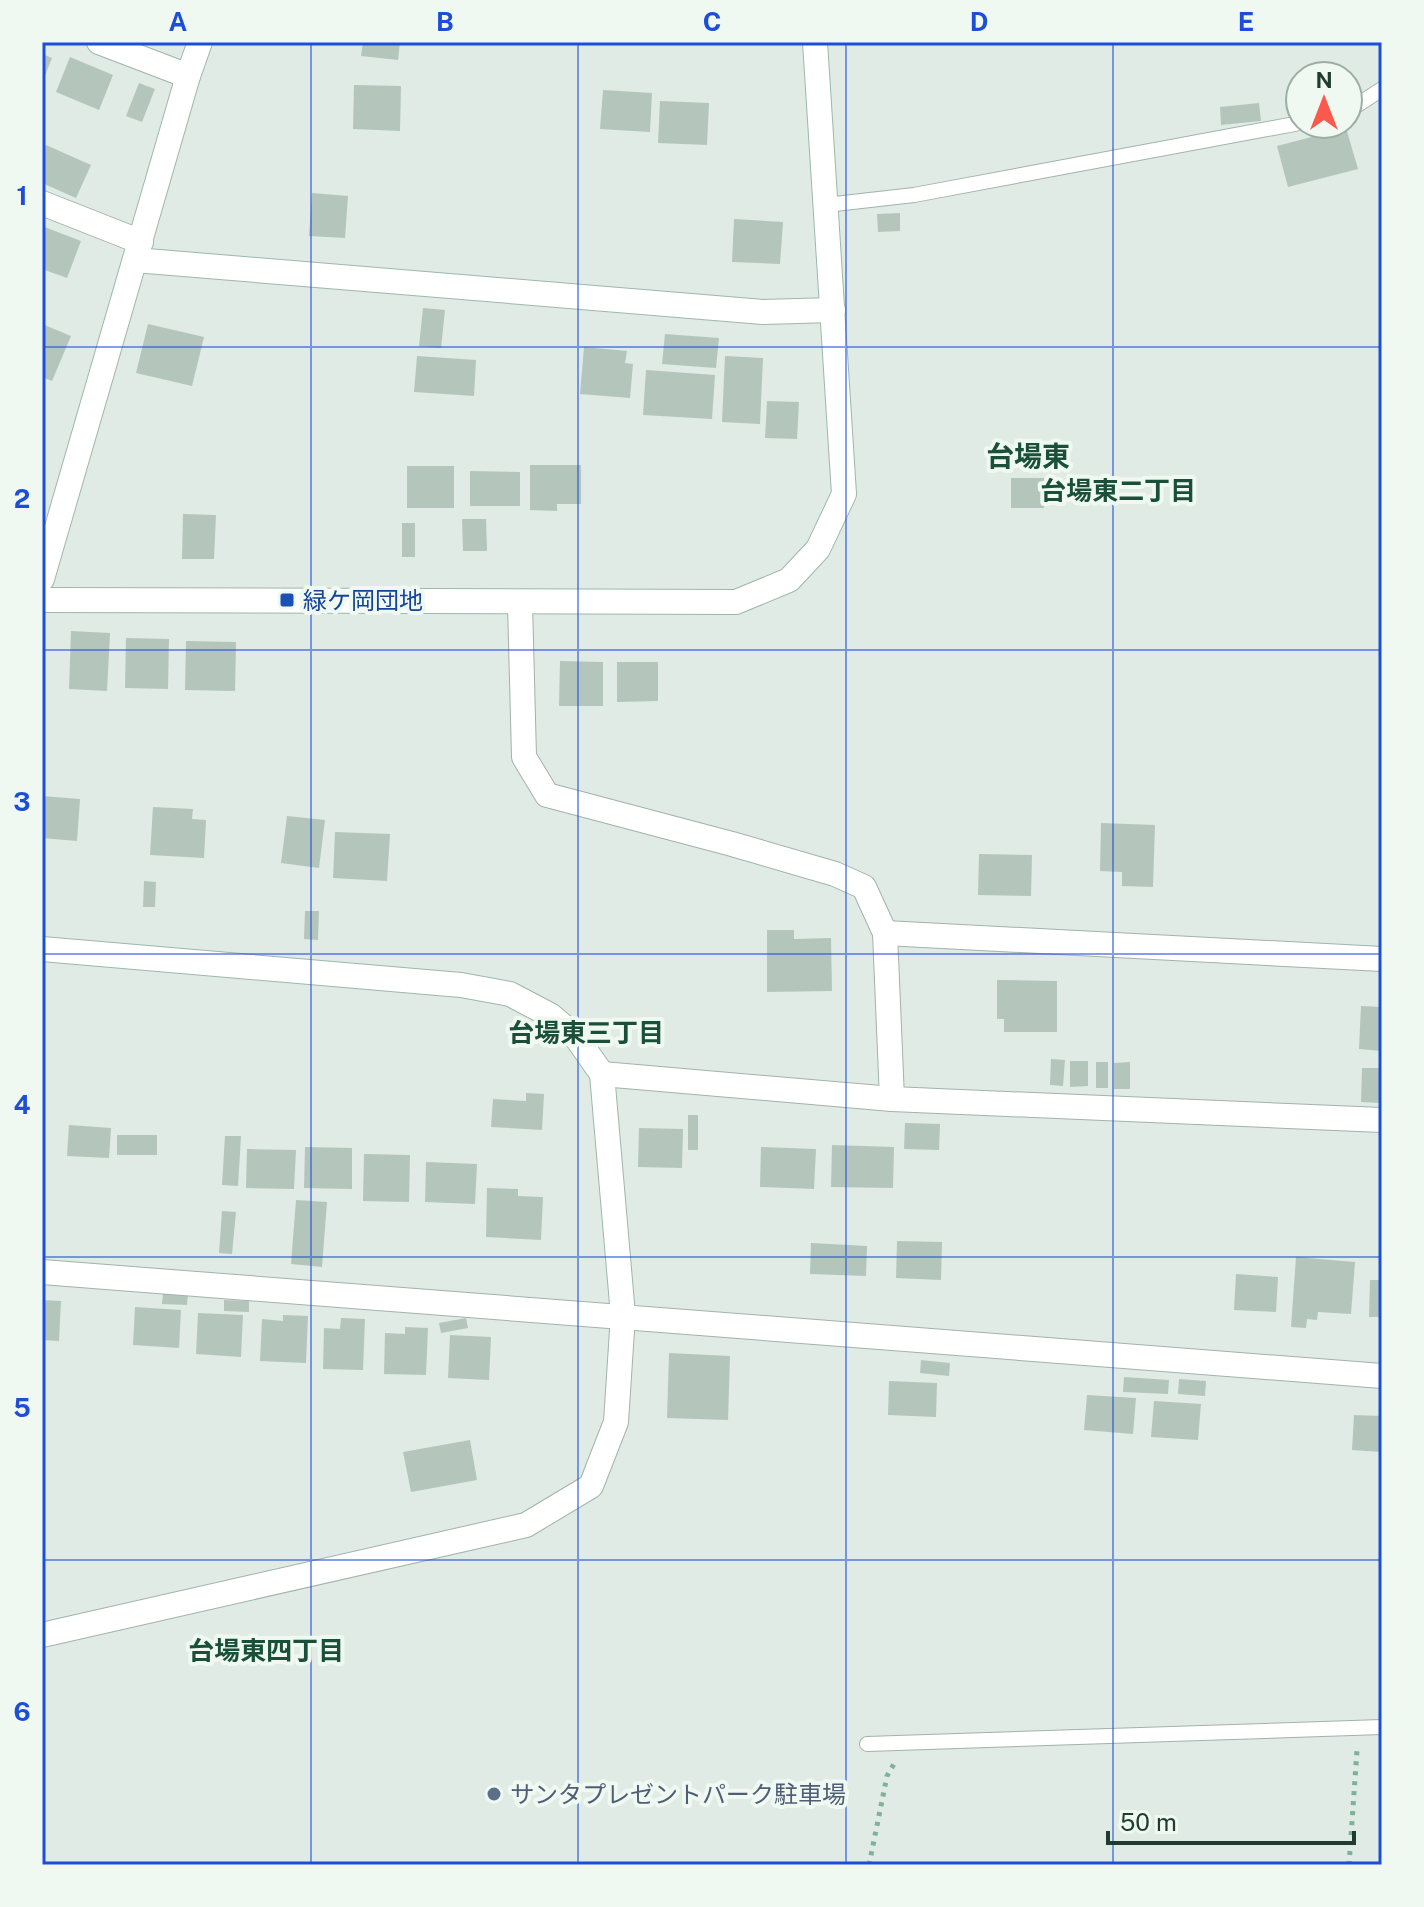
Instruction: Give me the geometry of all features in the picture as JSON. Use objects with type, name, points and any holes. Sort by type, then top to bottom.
[{"type":"street","points":[[99,42],[188,76]]},
{"type":"street","points":[[42,579],[200,42]]},
{"type":"street","points":[[42,600],[736,602],[789,580],[818,549],[844,494],[815,42],[801,42]]},
{"type":"street","points":[[42,203],[138,251],[763,312],[833,310]]},
{"type":"street","points":[[520,603],[524,757],[547,795],[732,844],[835,874],[864,887],[885,933],[892,1099]]},
{"type":"street","points":[[885,933],[1382,959]]},
{"type":"street","points":[[42,949],[461,985],[510,994],[550,1015],[576,1037],[602,1074],[623,1315],[616,1422],[591,1486],[526,1525],[42,1635]]},
{"type":"street","points":[[602,1074],[892,1099],[1382,1120]]},
{"type":"street","points":[[42,1272],[1382,1376]]},
{"type":"lane","points":[[1364,101],[1382,89]]},
{"type":"lane","points":[[826,205],[914,195],[1284,126]]},
{"type":"lane","points":[[867,1744],[1382,1727]]},
{"type":"path","points":[[1349,1865],[1359,1728]]},
{"type":"path","points":[[869,1865],[887,1776],[907,1743]]},
{"type":"building","points":[[363,42],[400,42],[398,60],[361,56]]},
{"type":"building","points":[[42,54],[52,58],[42,83]]},
{"type":"building","points":[[70,57],[113,75],[99,110],[56,92]]},
{"type":"building","points":[[139,83],[155,89],[142,122],[126,116]]},
{"type":"building","points":[[354,85],[401,86],[400,131],[353,129]]},
{"type":"building","points":[[603,90],[652,93],[650,132],[600,129]]},
{"type":"building","points":[[660,101],[709,103],[707,145],[658,143]]},
{"type":"building","points":[[1259,103],[1261,121],[1221,125],[1220,107]]},
{"type":"building","points":[[1300,140],[1350,140],[1358,169],[1288,187],[1277,146]]},
{"type":"building","points":[[46,145],[91,165],[76,198],[42,183],[42,154]]},
{"type":"building","points":[[312,193],[348,196],[345,238],[309,236]]},
{"type":"building","points":[[900,213],[900,231],[878,232],[877,214]]},
{"type":"building","points":[[734,219],[783,222],[780,264],[732,262]]},
{"type":"building","points":[[42,226],[81,241],[67,278],[42,269]]},
{"type":"building","points":[[423,308],[445,310],[441,348],[419,346]]},
{"type":"building","points":[[42,324],[71,336],[52,381],[42,377]]},
{"type":"building","points":[[148,324],[204,337],[192,386],[136,373]]},
{"type":"building","points":[[665,334],[719,338],[716,368],[662,364]]},
{"type":"building","points":[[584,347],[627,351],[625,363],[633,364],[630,398],[580,394]]},
{"type":"building","points":[[417,356],[476,360],[474,396],[414,392]]},
{"type":"building","points":[[725,356],[763,358],[760,424],[722,422]]},
{"type":"building","points":[[646,370],[715,375],[712,419],[643,415]]},
{"type":"building","points":[[767,401],[799,402],[797,439],[765,438]]},
{"type":"building","points":[[530,465],[581,465],[581,504],[557,504],[557,511],[530,510]]},
{"type":"building","points":[[407,466],[454,466],[454,508],[407,508]]},
{"type":"building","points":[[470,471],[520,472],[520,506],[470,506]]},
{"type":"building","points":[[1011,478],[1044,478],[1044,508],[1011,508]]},
{"type":"building","points":[[183,514],[216,515],[214,559],[182,559]]},
{"type":"building","points":[[462,519],[486,519],[487,551],[463,551]]},
{"type":"building","points":[[402,523],[415,523],[415,557],[402,557]]},
{"type":"building","points":[[71,631],[110,633],[107,691],[69,689]]},
{"type":"building","points":[[126,638],[169,639],[168,689],[125,688]]},
{"type":"building","points":[[186,641],[236,642],[235,691],[185,690]]},
{"type":"building","points":[[560,661],[603,662],[603,706],[559,706]]},
{"type":"building","points":[[617,662],[658,662],[658,701],[617,702]]},
{"type":"building","points":[[42,796],[80,799],[77,841],[42,838]]},
{"type":"building","points":[[153,807],[193,809],[192,819],[206,820],[204,858],[150,855]]},
{"type":"building","points":[[287,816],[325,820],[319,868],[281,863]]},
{"type":"building","points":[[1101,823],[1155,825],[1153,887],[1122,886],[1122,872],[1100,871]]},
{"type":"building","points":[[335,832],[390,834],[387,881],[333,878]]},
{"type":"building","points":[[979,854],[1032,855],[1031,896],[978,895]]},
{"type":"building","points":[[144,881],[156,882],[155,907],[143,907]]},
{"type":"building","points":[[305,911],[319,911],[318,940],[304,939]]},
{"type":"building","points":[[767,930],[794,930],[794,939],[831,938],[832,991],[767,992]]},
{"type":"building","points":[[997,980],[1057,981],[1057,1032],[1004,1032],[1004,1019],[997,1019]]},
{"type":"building","points":[[1361,1006],[1382,1007],[1382,1051],[1359,1049]]},
{"type":"building","points":[[1051,1059],[1065,1060],[1063,1086],[1050,1085]]},
{"type":"building","points":[[1070,1061],[1088,1061],[1088,1086],[1070,1087]]},
{"type":"building","points":[[1096,1062],[1108,1062],[1108,1088],[1096,1088]]},
{"type":"building","points":[[1130,1062],[1130,1089],[1114,1089],[1114,1063]]},
{"type":"building","points":[[1362,1068],[1382,1068],[1382,1103],[1361,1102]]},
{"type":"building","points":[[526,1093],[544,1094],[542,1130],[491,1127],[493,1099],[526,1101]]},
{"type":"building","points":[[688,1115],[698,1115],[698,1150],[688,1150]]},
{"type":"building","points":[[905,1123],[940,1124],[939,1150],[904,1149]]},
{"type":"building","points":[[69,1125],[111,1128],[109,1158],[67,1156]]},
{"type":"building","points":[[639,1128],[683,1129],[682,1168],[638,1167]]},
{"type":"building","points":[[117,1135],[157,1135],[157,1155],[117,1155]]},
{"type":"building","points":[[225,1136],[241,1136],[238,1186],[222,1185]]},
{"type":"building","points":[[832,1145],[894,1147],[893,1188],[831,1187]]},
{"type":"building","points":[[305,1147],[352,1148],[352,1189],[304,1188]]},
{"type":"building","points":[[761,1147],[816,1149],[814,1189],[760,1187]]},
{"type":"building","points":[[247,1149],[296,1150],[294,1189],[246,1188]]},
{"type":"building","points":[[364,1154],[410,1155],[409,1202],[363,1201]]},
{"type":"building","points":[[426,1162],[477,1164],[475,1204],[425,1202]]},
{"type":"building","points":[[487,1188],[518,1189],[518,1196],[543,1197],[541,1240],[486,1237]]},
{"type":"building","points":[[296,1200],[327,1202],[322,1267],[291,1264]]},
{"type":"building","points":[[222,1211],[236,1212],[232,1254],[219,1253]]},
{"type":"building","points":[[897,1241],[942,1242],[941,1280],[896,1278]]},
{"type":"building","points":[[811,1243],[867,1246],[866,1276],[810,1274]]},
{"type":"building","points":[[1296,1257],[1355,1262],[1351,1314],[1318,1312],[1317,1320],[1307,1319],[1306,1328],[1291,1327]]},
{"type":"building","points":[[1236,1274],[1278,1277],[1276,1312],[1234,1310]]},
{"type":"building","points":[[1370,1280],[1382,1280],[1382,1317],[1369,1317]]},
{"type":"building","points":[[163,1293],[188,1294],[187,1305],[162,1304]]},
{"type":"building","points":[[42,1300],[61,1301],[59,1341],[42,1340]]},
{"type":"building","points":[[224,1300],[249,1301],[249,1312],[224,1311]]},
{"type":"building","points":[[135,1307],[181,1310],[179,1348],[133,1345]]},
{"type":"building","points":[[198,1313],[243,1315],[241,1357],[196,1354]]},
{"type":"building","points":[[283,1315],[308,1316],[306,1363],[260,1361],[262,1319],[283,1321]]},
{"type":"building","points":[[341,1318],[365,1319],[363,1370],[323,1369],[324,1328],[340,1329]]},
{"type":"building","points":[[466,1318],[468,1328],[441,1333],[439,1323]]},
{"type":"building","points":[[405,1327],[428,1328],[426,1375],[384,1374],[385,1333],[405,1334]]},
{"type":"building","points":[[450,1335],[491,1337],[489,1380],[448,1378]]},
{"type":"building","points":[[669,1353],[730,1356],[728,1420],[667,1418]]},
{"type":"building","points":[[921,1360],[950,1363],[949,1376],[920,1373]]},
{"type":"building","points":[[1124,1377],[1169,1380],[1168,1394],[1123,1392]]},
{"type":"building","points":[[1179,1379],[1206,1381],[1205,1396],[1178,1394]]},
{"type":"building","points":[[889,1381],[937,1383],[936,1417],[888,1415]]},
{"type":"building","points":[[1087,1395],[1136,1398],[1133,1434],[1084,1430]]},
{"type":"building","points":[[1154,1401],[1201,1404],[1198,1440],[1151,1437]]},
{"type":"building","points":[[1354,1415],[1382,1416],[1382,1452],[1352,1450]]},
{"type":"building","points":[[470,1440],[477,1480],[411,1492],[403,1452]]},
{"type":"place","name":"緑ケ岡団地","points":[[287,600]]},
{"type":"place","name":"サンタプレゼントパーク駐車場","points":[[494,1794]]},
{"type":"district","name":"台場東","points":[[1028,455]]},
{"type":"district","name":"台場東二丁目","points":[[1118,490]]},
{"type":"district","name":"台場東三丁目","points":[[586,1032]]},
{"type":"district","name":"台場東四丁目","points":[[266,1650]]}]
